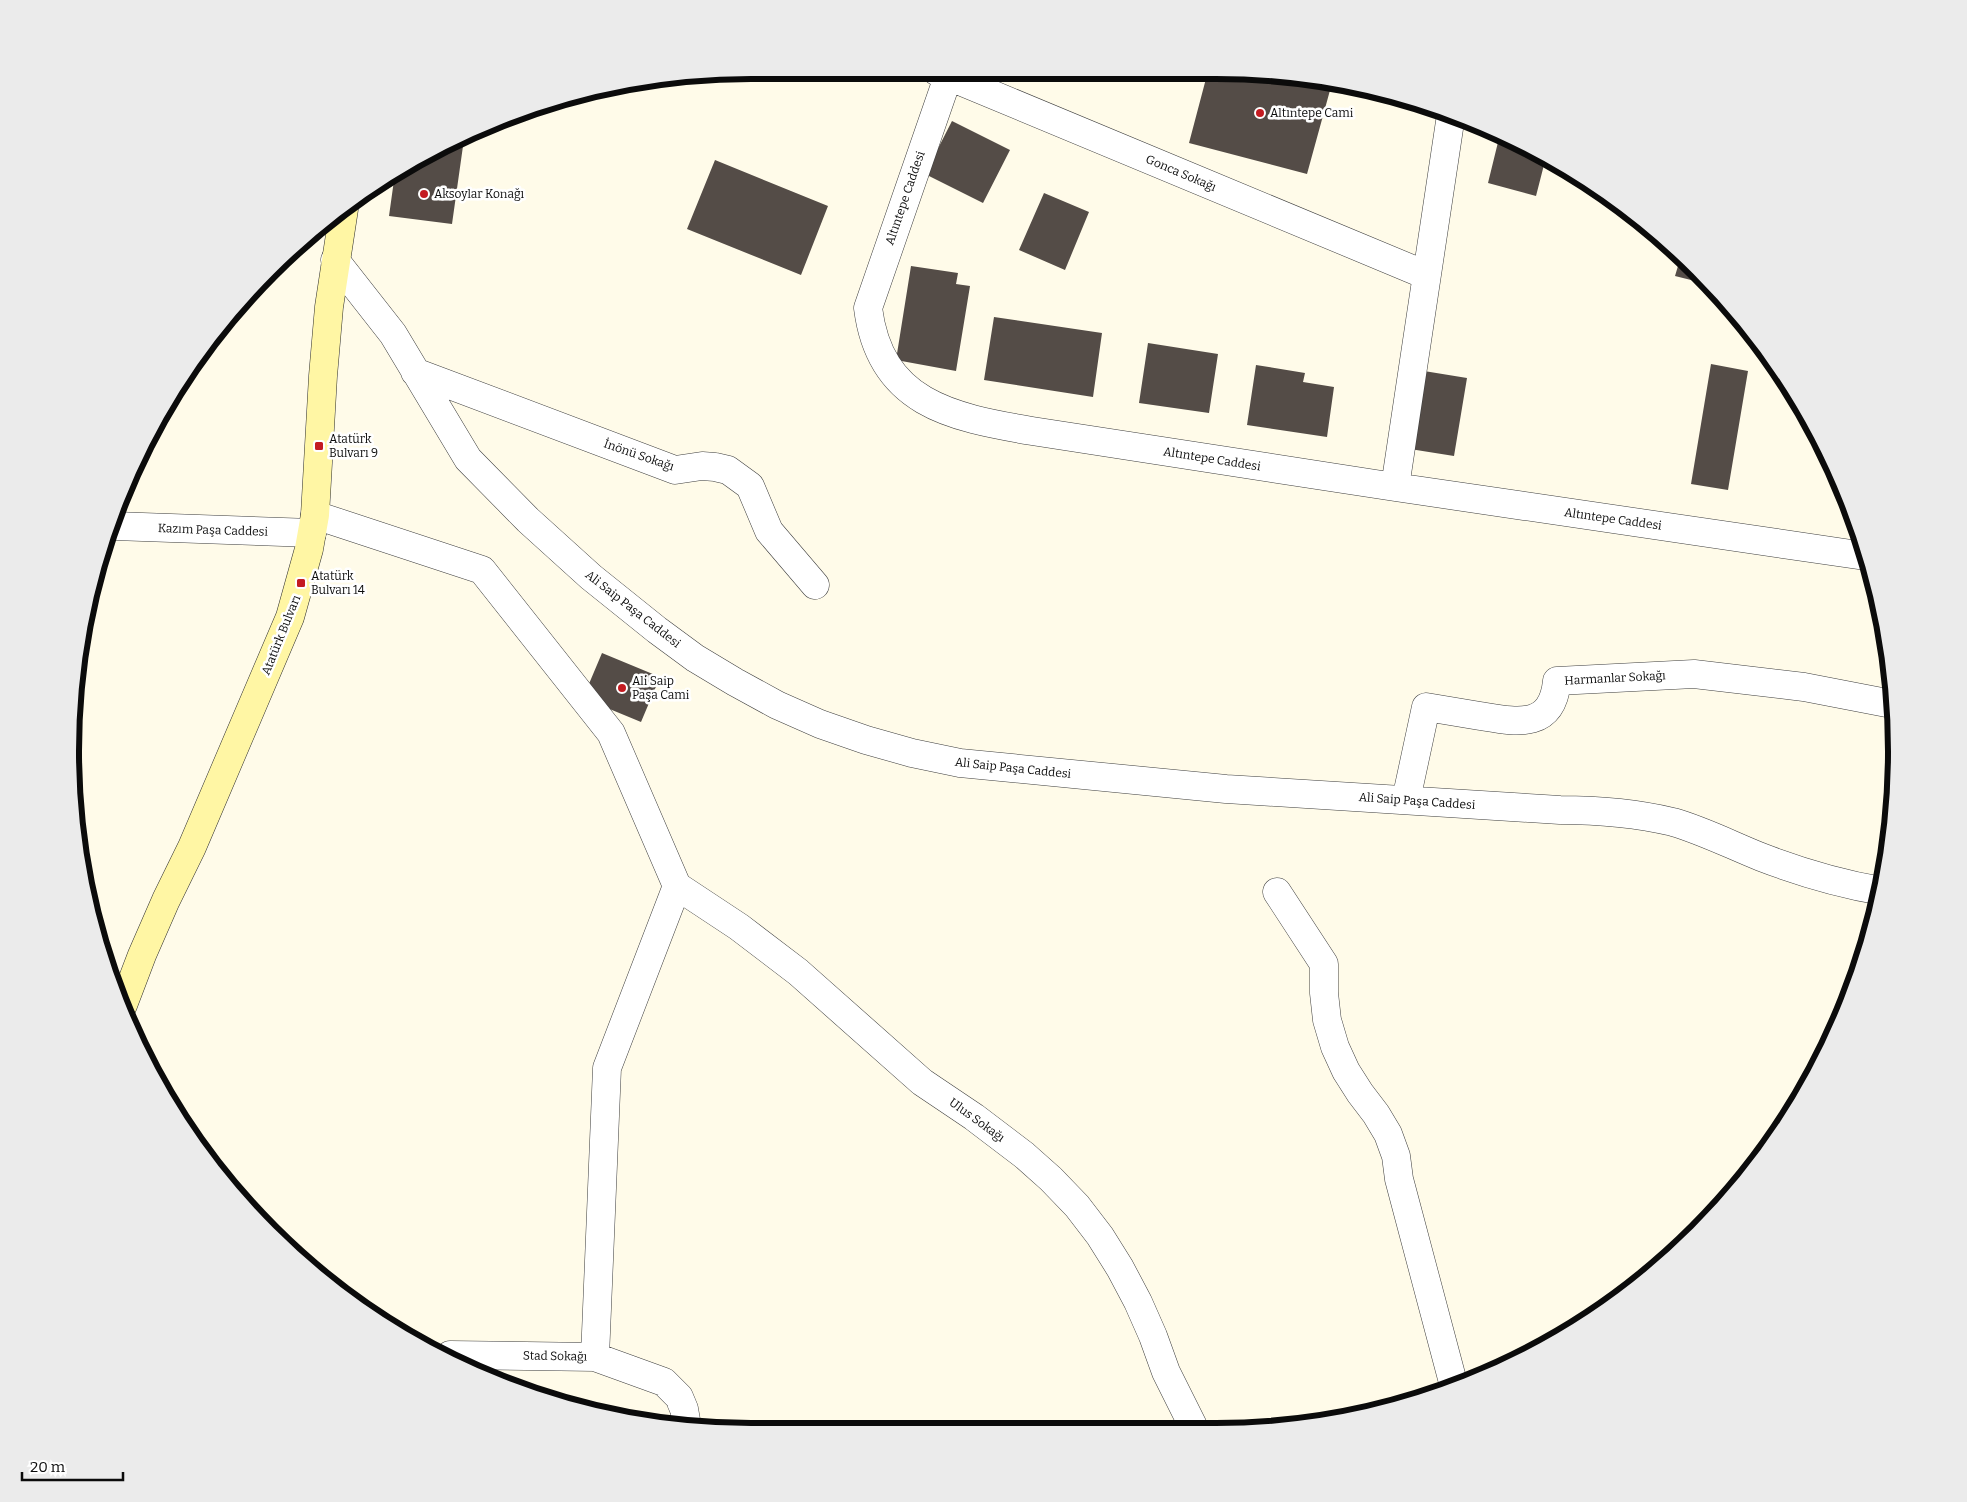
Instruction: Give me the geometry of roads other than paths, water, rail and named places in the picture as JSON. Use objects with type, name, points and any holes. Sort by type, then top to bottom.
[{"type":"main road","name":"Atatürk Bulvarı","points":[[126,997],[142,955],[192,847],[290,617],[301,583],[313,524],[323,376],[335,260],[342,218]]},
{"type":"street","name":"Altıntepe Caddesi","points":[[942,79],[868,308],[870,327],[875,345],[884,362],[895,378],[929,404],[990,424],[1394,487],[1859,555]]},
{"type":"street","name":"Gonca Sokağı","points":[[961,79],[1426,275]]},
{"type":"street","points":[[1394,487],[1450,121]]},
{"type":"street","name":"Ali Saip Paşa Caddesi","points":[[335,260],[393,334],[468,459],[528,520],[591,577],[695,658],[777,705],[820,724],[912,753],[960,763],[1226,789],[1560,810],[1598,810],[1636,814],[1710,834],[1760,856],[1812,875],[1873,889]]},
{"type":"street","name":"İnönü Sokağı","points":[[416,372],[675,470],[702,466],[728,470],[750,486],[769,531],[815,585]]},
{"type":"street","name":"Kazım Paşa Caddesi","points":[[118,526],[313,524],[482,570],[611,733],[677,886]]},
{"type":"street","name":"Harmanlar Sokağı","points":[[1406,800],[1426,706],[1522,722],[1540,715],[1550,706],[1556,694],[1558,681],[1694,674],[1804,687],[1887,703]]},
{"type":"street","points":[[595,1357],[607,1068],[677,886]]},
{"type":"street","name":"Ulus Sokağı","points":[[677,886],[739,927],[798,972],[922,1082],[974,1117],[1052,1179],[1077,1206],[1100,1236],[1120,1268],[1138,1302],[1166,1372],[1191,1423]]},
{"type":"street","points":[[1277,892],[1324,964],[1324,993],[1327,1020],[1335,1047],[1346,1071],[1388,1134],[1396,1156],[1400,1179],[1452,1380]]},
{"type":"street","name":"Stad Sokağı","points":[[456,1355],[595,1357],[664,1382],[679,1397],[686,1420]]},
{"type":"place","name":"Altıntepe Cami","points":[[1260,113]]},
{"type":"place","name":"Aksoylar Konağı","points":[[424,194]]},
{"type":"place","name":"Atatürk Bulvarı 9","points":[[319,446]]},
{"type":"place","name":"Atatürk Bulvarı 14","points":[[301,583]]},
{"type":"place","name":"Ali Saip Paşa Cami","points":[[622,688]]}]
